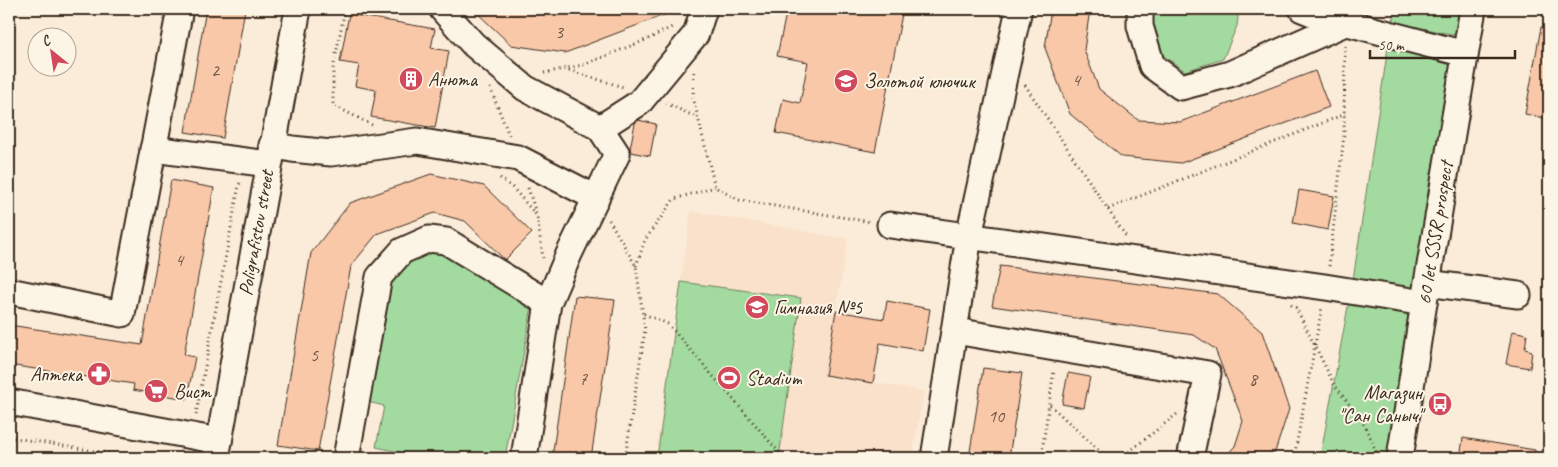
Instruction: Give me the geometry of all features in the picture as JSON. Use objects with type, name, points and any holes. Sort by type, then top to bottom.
[{"type":"street","points":[[9,291],[122,314],[180,9]]},
{"type":"street","name":"Poligrafistov street","points":[[218,450],[298,9]]},
{"type":"street","points":[[442,9],[472,44],[514,80],[525,88],[600,128],[617,154],[548,303],[524,458]]},
{"type":"street","points":[[934,458],[969,236],[1019,9]]},
{"type":"street","points":[[1140,9],[1140,26],[1152,66],[1181,87],[1230,74],[1345,23]]},
{"type":"street","points":[[1302,9],[1345,23],[1465,54]]},
{"type":"street","name":"60 let SSSR prospect","points":[[1400,458],[1425,293],[1473,9]]},
{"type":"street","points":[[600,128],[639,103],[696,34],[704,10]]},
{"type":"street","points":[[153,149],[270,155],[292,149],[331,153],[417,141],[518,158],[596,198]]},
{"type":"street","points":[[890,225],[1326,287],[1425,293],[1518,295]]},
{"type":"street","points":[[346,458],[379,277],[402,251],[429,239],[446,241],[548,303]]},
{"type":"street","points":[[955,331],[1208,374],[1190,458]]},
{"type":"street","points":[[9,402],[218,450]]},
{"type":"path","points":[[514,80],[584,65],[648,39],[704,10]]},
{"type":"path","points":[[1294,458],[1331,255],[1344,135],[1345,23]]},
{"type":"path","points":[[1008,59],[1142,261]]},
{"type":"path","points":[[694,70],[693,97],[715,187]]},
{"type":"path","points":[[486,79],[518,158],[537,216]]},
{"type":"path","points":[[1108,209],[1344,114]]},
{"type":"path","points":[[636,266],[644,240],[674,199],[715,187],[739,200],[890,225]]},
{"type":"path","points":[[596,198],[636,266],[646,330],[626,458]]},
{"type":"path","points":[[1288,303],[1296,308],[1334,384],[1366,427],[1378,458]]},
{"type":"path","points":[[643,314],[668,324],[784,458]]},
{"type":"path","points":[[1041,458],[1058,348]]},
{"type":"path","points":[[1121,458],[1204,392]]},
{"type":"path","points":[[1049,404],[1107,458]]},
{"type":"path","points":[[9,437],[137,458]]},
{"type":"shaded area","name":"Гимназия №5","points":[[691,211],[848,239],[825,374],[924,391],[912,458],[655,458]]},
{"type":"green space","points":[[1151,9],[1239,9],[1237,26],[1223,59],[1185,71],[1154,49]]},
{"type":"green space","points":[[1395,9],[1464,9],[1460,36],[1393,22]]},
{"type":"green space","points":[[1388,47],[1454,60],[1415,289],[1353,280]]},
{"type":"green space","points":[[434,249],[444,250],[532,306],[505,458],[427,458],[376,447],[384,406],[364,401],[389,278],[410,260]]},
{"type":"green space","name":"Stadium","points":[[681,282],[801,298],[779,458],[657,458]]},
{"type":"green space","points":[[1349,301],[1402,310],[1414,324],[1392,458],[1320,458]]},
{"type":"building","points":[[206,9],[245,9],[223,138],[185,132]]},
{"type":"building","points":[[473,9],[532,9],[557,15],[574,9],[677,10],[565,53],[511,45]]},
{"type":"building","name":"Золотой ключик","points":[[787,9],[903,9],[875,152],[776,133],[783,99],[800,103],[808,62],[777,56]]},
{"type":"building","points":[[1051,9],[1090,9],[1084,50],[1099,89],[1138,120],[1180,122],[1315,71],[1329,107],[1181,163],[1122,157],[1070,114],[1045,48]]},
{"type":"building","name":"Анюта","points":[[349,14],[435,29],[431,48],[449,51],[435,128],[371,117],[376,90],[355,86],[359,65],[340,62]]},
{"type":"building","points":[[1541,27],[1549,28],[1549,119],[1525,114]]},
{"type":"building","points":[[638,120],[656,124],[650,156],[631,152],[630,149],[635,123]]},
{"type":"building","points":[[431,174],[484,186],[532,233],[505,260],[465,221],[435,213],[377,234],[351,266],[318,451],[278,445],[311,253],[350,203]]},
{"type":"building","points":[[171,180],[214,188],[184,355],[195,357],[187,399],[133,390],[134,384],[9,365],[9,325],[142,345]]},
{"type":"building","points":[[1299,190],[1334,196],[1328,230],[1293,223]]},
{"type":"building","points":[[1000,266],[1218,294],[1262,332],[1289,409],[1273,458],[1224,458],[1235,446],[1243,421],[1215,349],[1194,335],[992,306]]},
{"type":"building","points":[[575,296],[615,300],[591,458],[552,458]]},
{"type":"building","points":[[887,301],[930,309],[923,351],[880,343],[873,383],[825,375],[836,311],[884,319]]},
{"type":"building","points":[[1512,331],[1527,334],[1525,349],[1532,351],[1530,368],[1506,364]]},
{"type":"building","points":[[983,368],[1022,373],[1009,458],[969,458]]},
{"type":"building","points":[[1068,373],[1090,377],[1084,408],[1062,404]]},
{"type":"building","points":[[1463,438],[1535,450],[1535,458],[1460,458]]},
{"type":"place","name":"Анюта","points":[[411,79]]},
{"type":"place","name":"Золотой ключик","points":[[846,81]]},
{"type":"place","name":"Гимназия №5","points":[[757,307]]},
{"type":"place","name":"Аптека","points":[[99,374]]},
{"type":"place","name":"Stadium","points":[[729,378]]},
{"type":"place","name":"Вист","points":[[156,391]]},
{"type":"place","name":"Магазин \"Сан Саныч\"","points":[[1440,404]]}]
